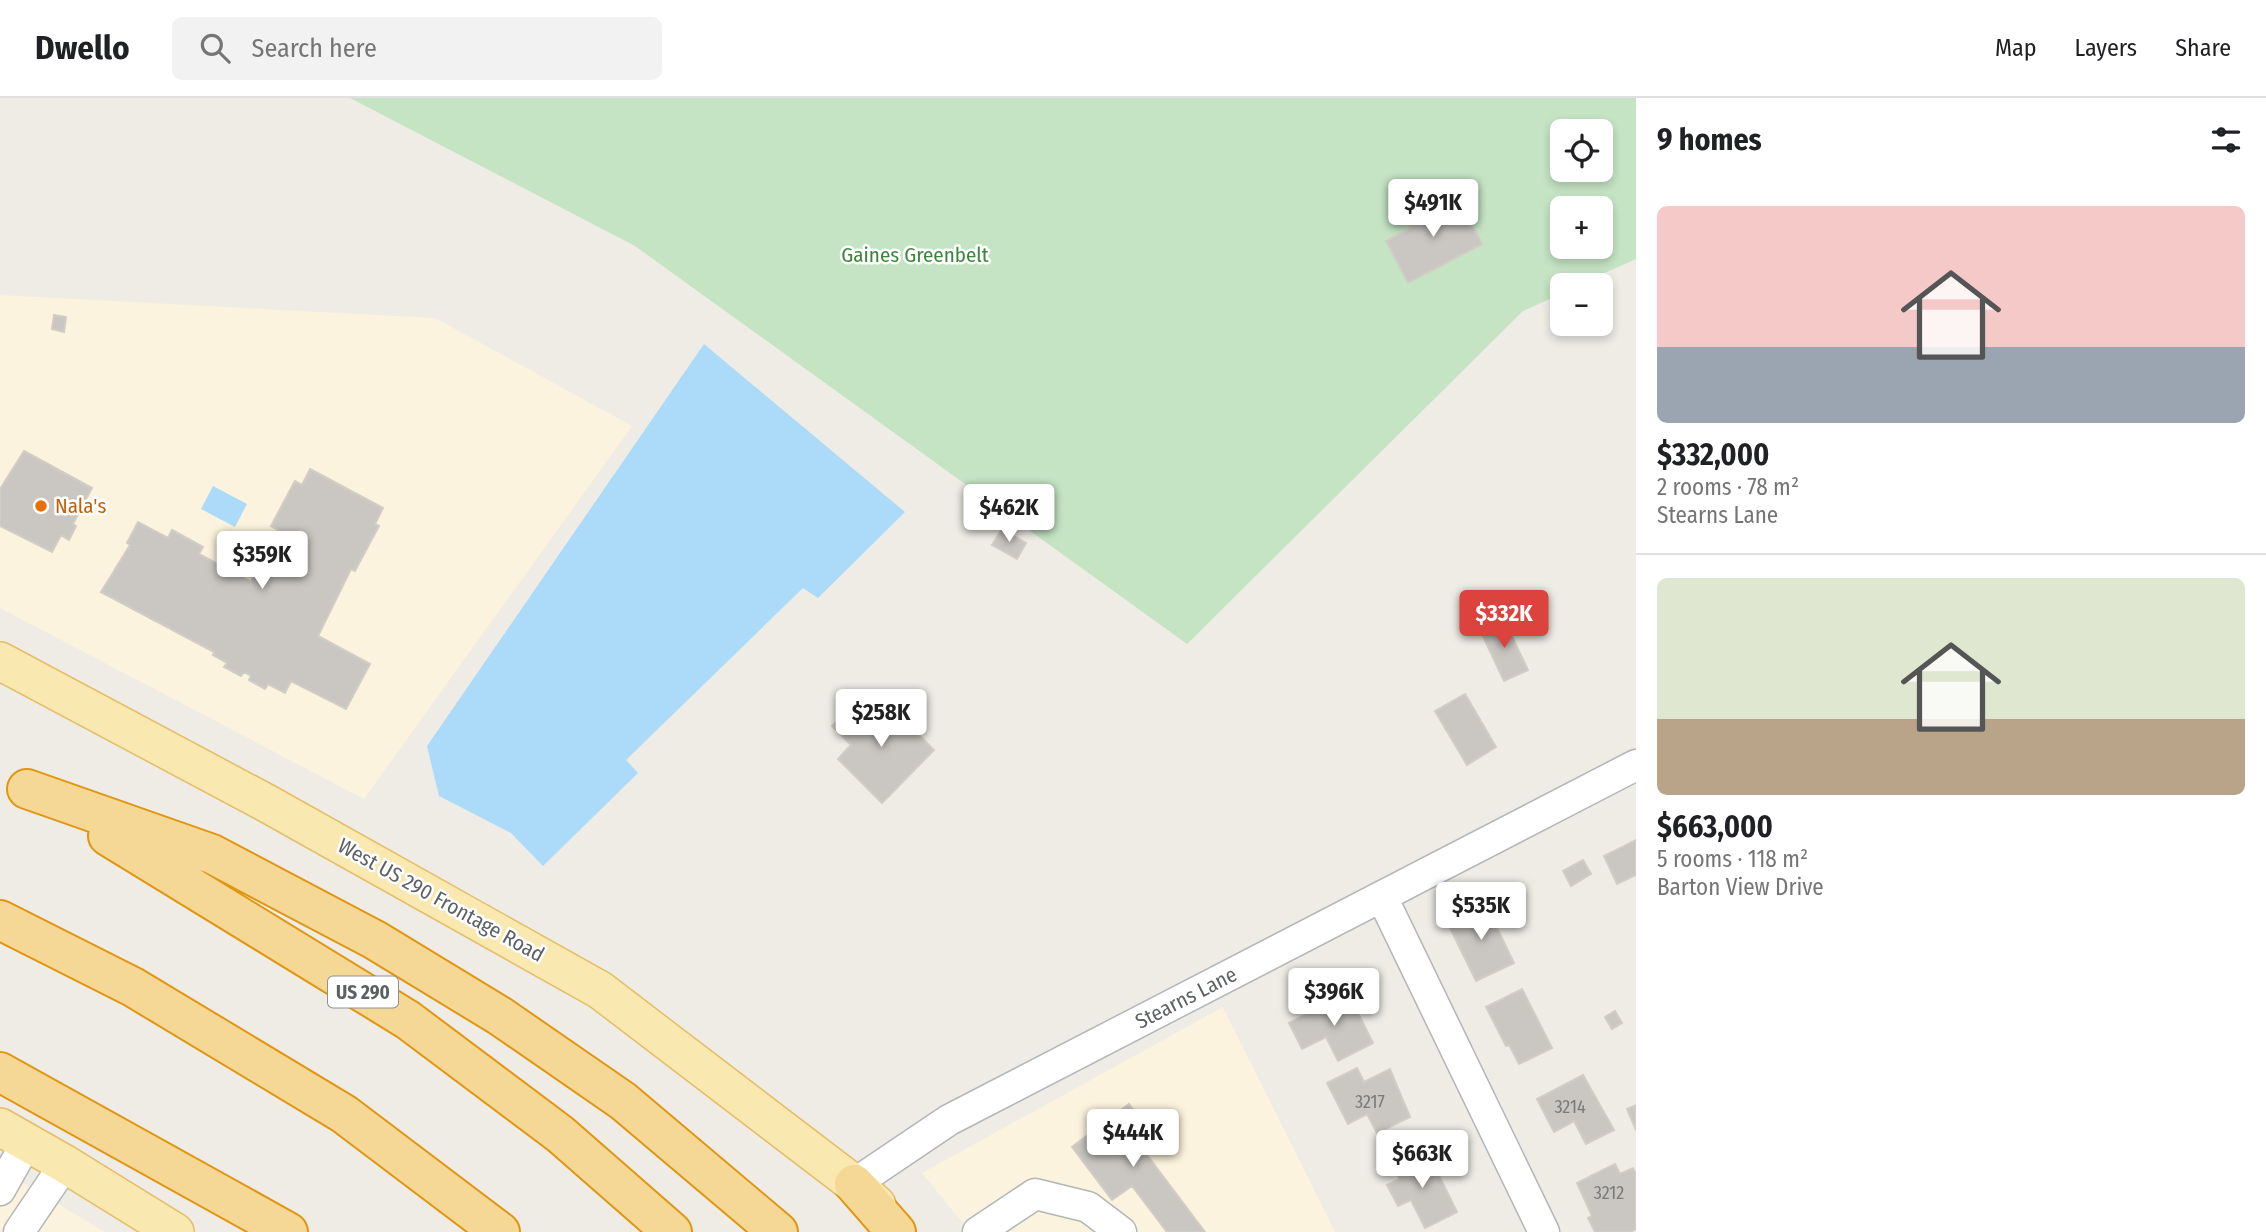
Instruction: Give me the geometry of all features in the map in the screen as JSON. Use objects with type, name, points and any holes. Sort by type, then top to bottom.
[{"type":"highway","points":[[13,782],[212,854],[375,940],[500,1016],[623,1101],[778,1232]]},
{"type":"highway","name":"US 290","points":[[13,782],[193,886],[408,1020],[560,1134],[672,1232]]},
{"type":"highway","points":[[0,920],[133,987],[344,1114],[500,1232]]},
{"type":"highway","points":[[0,1072],[288,1232]]},
{"type":"highway","points":[[854,1184],[896,1232]]},
{"type":"main road","name":"West US 290 Frontage Road","points":[[0,660],[268,804],[600,990],[854,1184],[906,1232]]},
{"type":"main road","points":[[14,1135],[175,1232]]},
{"type":"street","name":"Stearns Lane","points":[[854,1184],[949,1120],[1636,765]]},
{"type":"street","points":[[1382,897],[1544,1232]]},
{"type":"street","points":[[0,1190],[14,1135]]},
{"type":"street","points":[[19,1232],[65,1164]]},
{"type":"street","points":[[978,1232],[1035,1194],[1088,1208],[1121,1232]]},
{"type":"shaded area","points":[[0,295],[435,318],[632,426],[364,799],[0,608]]},
{"type":"shaded area","points":[[1223,1007],[1335,1232],[970,1232],[922,1173]]},
{"type":"shaded area","points":[[0,1169],[105,1232],[0,1232]]},
{"type":"green space","name":"Gaines Greenbelt","points":[[350,98],[1636,98],[1636,259],[1605,273],[1550,273],[1550,299],[1523,311],[1187,644],[635,246]]},
{"type":"water","points":[[704,344],[905,512],[818,598],[803,588],[626,760],[638,773],[543,866],[511,833],[439,796],[427,746]]},
{"type":"water","points":[[213,486],[247,504],[235,527],[201,509]]},
{"type":"building","points":[[1442,197],[1447,206],[1459,200],[1482,244],[1408,283],[1386,241],[1411,228],[1404,216]]},
{"type":"building","points":[[54,315],[66,317],[64,332],[52,329]]},
{"type":"building","name":"Nala's","points":[[24,451],[92,488],[73,524],[76,526],[69,540],[61,535],[52,552],[0,526],[0,489]]},
{"type":"building","points":[[310,469],[383,508],[375,524],[379,526],[355,571],[351,569],[318,636],[370,664],[346,709],[291,681],[285,693],[268,684],[265,689],[249,680],[251,676],[244,672],[241,676],[224,667],[227,663],[213,655],[214,652],[101,592],[130,545],[127,543],[138,522],[168,538],[172,530],[203,547],[199,554],[251,582],[278,530],[271,526],[295,481],[302,485]]},
{"type":"building","points":[[1002,529],[1026,543],[1017,559],[992,545]]},
{"type":"building","points":[[1503,618],[1528,670],[1504,681],[1480,630]]},
{"type":"building","points":[[1465,694],[1496,747],[1467,765],[1435,711]]},
{"type":"building","points":[[856,702],[875,722],[890,706],[934,750],[882,803],[838,759],[851,745],[832,726]]},
{"type":"building","points":[[1636,840],[1636,875],[1617,884],[1604,856]]},
{"type":"building","points":[[1583,860],[1591,874],[1571,886],[1563,871]]},
{"type":"building","points":[[1485,903],[1514,963],[1476,981],[1447,922]]},
{"type":"building","points":[[1522,989],[1552,1048],[1519,1064],[1509,1045],[1506,1046],[1486,1007]]},
{"type":"building","points":[[1348,993],[1373,1043],[1338,1061],[1326,1037],[1302,1049],[1289,1023]]},
{"type":"building","points":[[1615,1011],[1622,1023],[1612,1029],[1605,1017]]},
{"type":"building","points":[[1357,1068],[1364,1082],[1390,1069],[1410,1117],[1377,1133],[1367,1114],[1348,1124],[1327,1083]]},
{"type":"building","points":[[1583,1075],[1614,1130],[1586,1144],[1574,1121],[1554,1132],[1537,1099]]},
{"type":"building","points":[[1129,1104],[1154,1137],[1141,1147],[1205,1232],[1167,1232],[1132,1186],[1112,1200],[1072,1147]]},
{"type":"building","points":[[1636,1105],[1636,1130],[1627,1109]]},
{"type":"building","points":[[1427,1151],[1457,1212],[1425,1228],[1411,1200],[1398,1206],[1387,1185],[1400,1179],[1394,1167]]},
{"type":"building","points":[[1615,1164],[1620,1174],[1633,1168],[1636,1174],[1636,1229],[1630,1232],[1595,1232],[1588,1218],[1592,1216],[1577,1183]]},
{"type":"place","name":"Nala's","points":[[41,506]]}]
